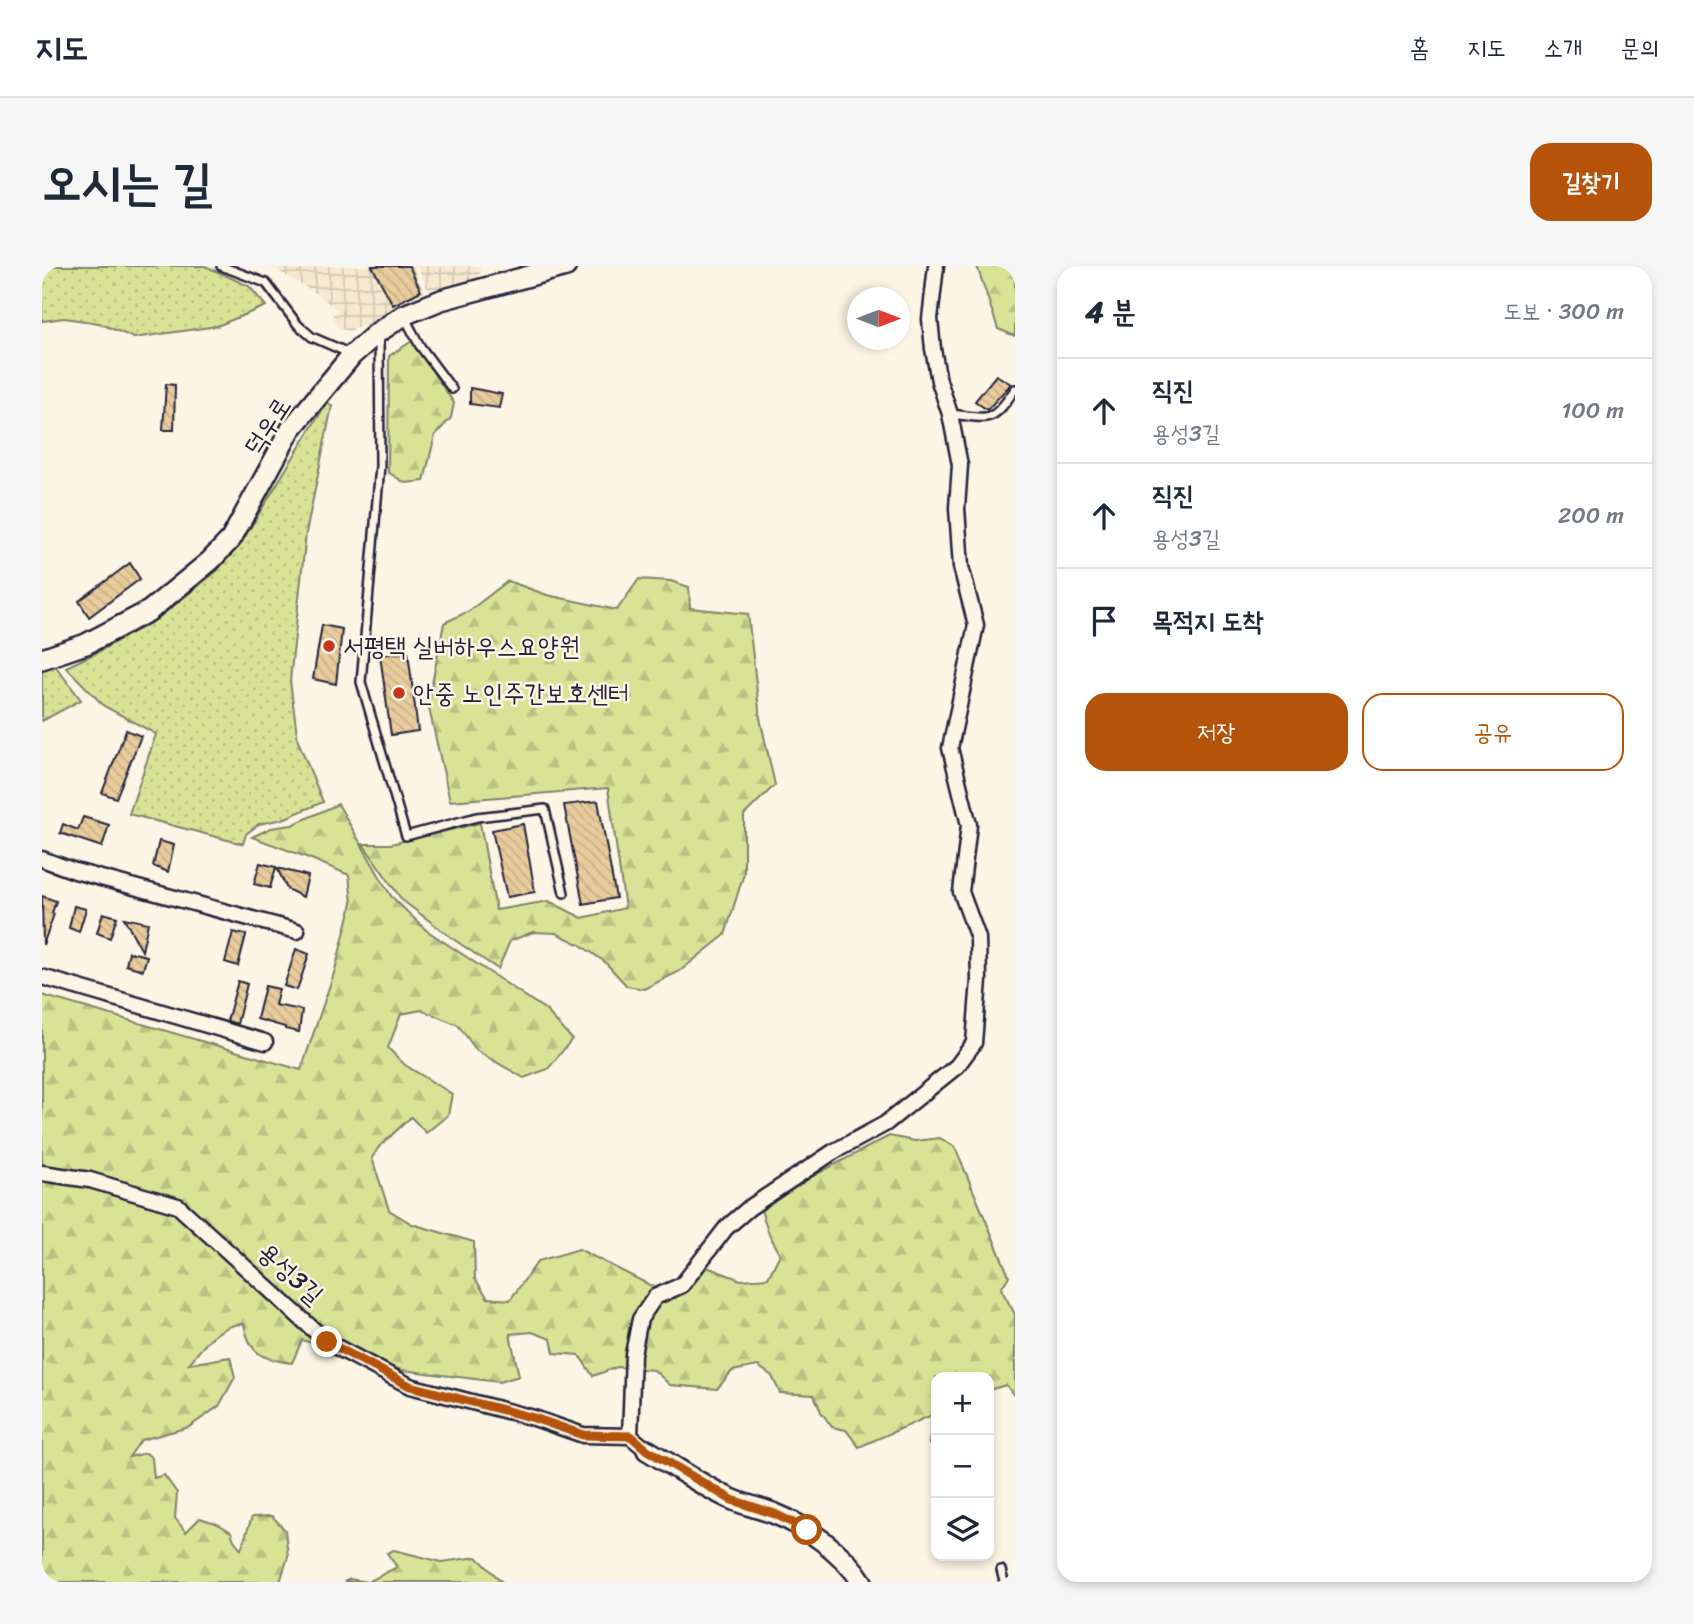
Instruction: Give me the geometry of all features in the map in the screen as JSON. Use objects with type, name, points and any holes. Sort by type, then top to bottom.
[{"type":"street","name":"덕우로","points":[[42,659],[86,644],[149,611],[210,561],[231,539],[291,429],[352,355],[379,332],[404,315],[441,300],[566,266]]},
{"type":"street","points":[[862,1582],[857,1573],[807,1530],[775,1514],[732,1500],[647,1450],[631,1436],[633,1354],[640,1319],[655,1297],[682,1284],[726,1228],[749,1208],[833,1152],[885,1124],[957,1066],[974,1044],[979,980],[978,938],[961,892],[969,825],[950,748],[976,625],[961,566],[957,508],[960,465],[950,414],[939,381],[930,319],[936,266]]},
{"type":"street","points":[[42,859],[75,871],[297,932]]},
{"type":"street","points":[[42,977],[265,1042]]},
{"type":"street","name":"용성3길","points":[[42,1173],[90,1180],[178,1206],[327,1342],[410,1386],[534,1418],[583,1435],[631,1436]]},
{"type":"lane","points":[[221,266],[266,283],[298,325],[312,337],[352,355]]},
{"type":"lane","points":[[404,315],[420,346],[452,389]]},
{"type":"lane","points":[[379,332],[380,466],[361,682],[406,836],[477,817],[545,809],[564,893]]},
{"type":"lane","points":[[950,414],[988,419],[996,415],[1015,389]]},
{"type":"lane","points":[[1001,1570],[1003,1582]]},
{"type":"shaded area","points":[[269,266],[413,266],[426,294],[366,330],[361,324],[351,332],[335,324],[332,316],[338,310],[311,290]]},
{"type":"shaded area","points":[[417,266],[478,266],[481,272],[475,279],[428,290]]},
{"type":"green space","points":[[42,266],[205,266],[249,286],[266,306],[217,326],[134,338],[99,323],[64,318],[42,321]]},
{"type":"green space","points":[[977,266],[1015,266],[1015,336],[998,329]]},
{"type":"green space","points":[[412,341],[454,403],[451,418],[435,435],[424,481],[405,483],[388,472],[389,356]]},
{"type":"green space","points":[[327,402],[332,406],[306,533],[290,681],[298,741],[323,802],[283,819],[259,824],[246,834],[243,844],[129,814],[156,734],[104,706],[66,667],[100,651],[166,612],[217,571],[249,530]]},
{"type":"green space","points":[[639,579],[671,581],[689,587],[690,608],[748,614],[760,718],[775,785],[744,815],[744,873],[725,935],[680,971],[644,989],[627,986],[605,962],[579,944],[556,933],[533,932],[510,941],[498,969],[402,900],[363,844],[391,844],[480,823],[496,910],[549,901],[582,918],[625,908],[608,788],[450,801],[428,704],[444,623],[469,611],[508,581],[547,595],[617,610]]},
{"type":"green space","points":[[54,664],[81,700],[42,721],[42,667]]},
{"type":"green space","points":[[338,804],[391,896],[426,930],[546,1010],[572,1039],[548,1069],[524,1078],[477,1051],[458,1025],[422,1010],[401,1014],[388,1048],[405,1065],[452,1094],[448,1115],[426,1133],[411,1117],[379,1147],[372,1158],[389,1210],[412,1224],[474,1242],[475,1279],[488,1298],[510,1300],[538,1261],[579,1249],[675,1298],[704,1266],[741,1280],[768,1278],[780,1254],[769,1234],[760,1207],[889,1136],[915,1141],[940,1138],[955,1147],[1009,1276],[1001,1289],[1015,1314],[1015,1397],[1006,1385],[994,1389],[994,1372],[931,1372],[931,1415],[859,1447],[846,1430],[832,1427],[821,1412],[814,1395],[780,1393],[772,1376],[758,1366],[732,1371],[717,1389],[670,1385],[654,1370],[617,1367],[593,1376],[579,1355],[554,1353],[551,1339],[532,1332],[510,1334],[519,1376],[499,1382],[402,1370],[302,1340],[292,1363],[273,1360],[254,1349],[244,1324],[235,1325],[220,1331],[189,1364],[230,1357],[235,1377],[219,1406],[189,1427],[141,1440],[129,1457],[146,1453],[152,1458],[154,1478],[164,1475],[177,1493],[175,1518],[186,1532],[200,1518],[231,1532],[241,1549],[252,1517],[272,1516],[285,1530],[288,1557],[280,1582],[42,1582],[42,995],[301,1070],[335,970],[352,903],[349,875],[252,837],[271,828],[292,825]]},
{"type":"green space","points":[[394,1550],[442,1562],[477,1557],[502,1582],[368,1582],[397,1567],[387,1553]]},
{"type":"green space","points":[[350,1579],[368,1582],[344,1582]]},
{"type":"building","points":[[372,266],[409,266],[421,291],[393,305]]},
{"type":"building","points":[[996,375],[1011,384],[987,410],[975,401]]},
{"type":"building","points":[[166,384],[175,385],[174,430],[163,430]]},
{"type":"building","points":[[470,388],[502,394],[499,408],[470,404]]},
{"type":"building","points":[[130,563],[140,579],[89,617],[79,601]]},
{"type":"building","name":"서평택 실버하우스요양원","points":[[322,625],[342,629],[336,684],[313,679]]},
{"type":"building","name":"안중 노인주간보호센터","points":[[408,652],[418,731],[391,735],[380,655]]},
{"type":"building","points":[[126,730],[141,736],[116,798],[102,793]]},
{"type":"building","points":[[598,801],[616,898],[583,904],[564,805]]},
{"type":"building","points":[[83,817],[109,825],[102,847],[60,833],[63,824],[78,830]]},
{"type":"building","points":[[523,824],[535,892],[507,897],[492,830]]},
{"type":"building","points":[[159,841],[174,845],[168,872],[153,866]]},
{"type":"building","points":[[260,863],[276,867],[270,888],[254,884]]},
{"type":"building","points":[[277,868],[308,876],[303,897],[287,889]]},
{"type":"building","points":[[42,896],[56,901],[43,945]]},
{"type":"building","points":[[74,906],[86,909],[79,932],[69,928]]},
{"type":"building","points":[[103,913],[117,917],[110,938],[97,933]]},
{"type":"building","points":[[124,918],[148,923],[142,951]]},
{"type":"building","points":[[233,932],[246,935],[238,966],[225,962]]},
{"type":"building","points":[[296,949],[309,954],[297,990],[284,986]]},
{"type":"building","points":[[129,952],[147,956],[143,970],[126,965]]},
{"type":"building","points":[[238,981],[247,984],[237,1024],[227,1021]]},
{"type":"building","points":[[265,986],[279,989],[275,1005],[302,1010],[299,1032],[257,1019]]},
{"type":"place","name":"서평택 실버하우스요양원","points":[[329,646]]},
{"type":"place","name":"안중 노인주간보호센터","points":[[399,693]]},
{"type":"route","points":[[327,1342],[410,1386],[534,1418],[583,1435],[631,1436],[647,1450],[698,1482],[732,1500],[775,1514],[807,1530]]}]
